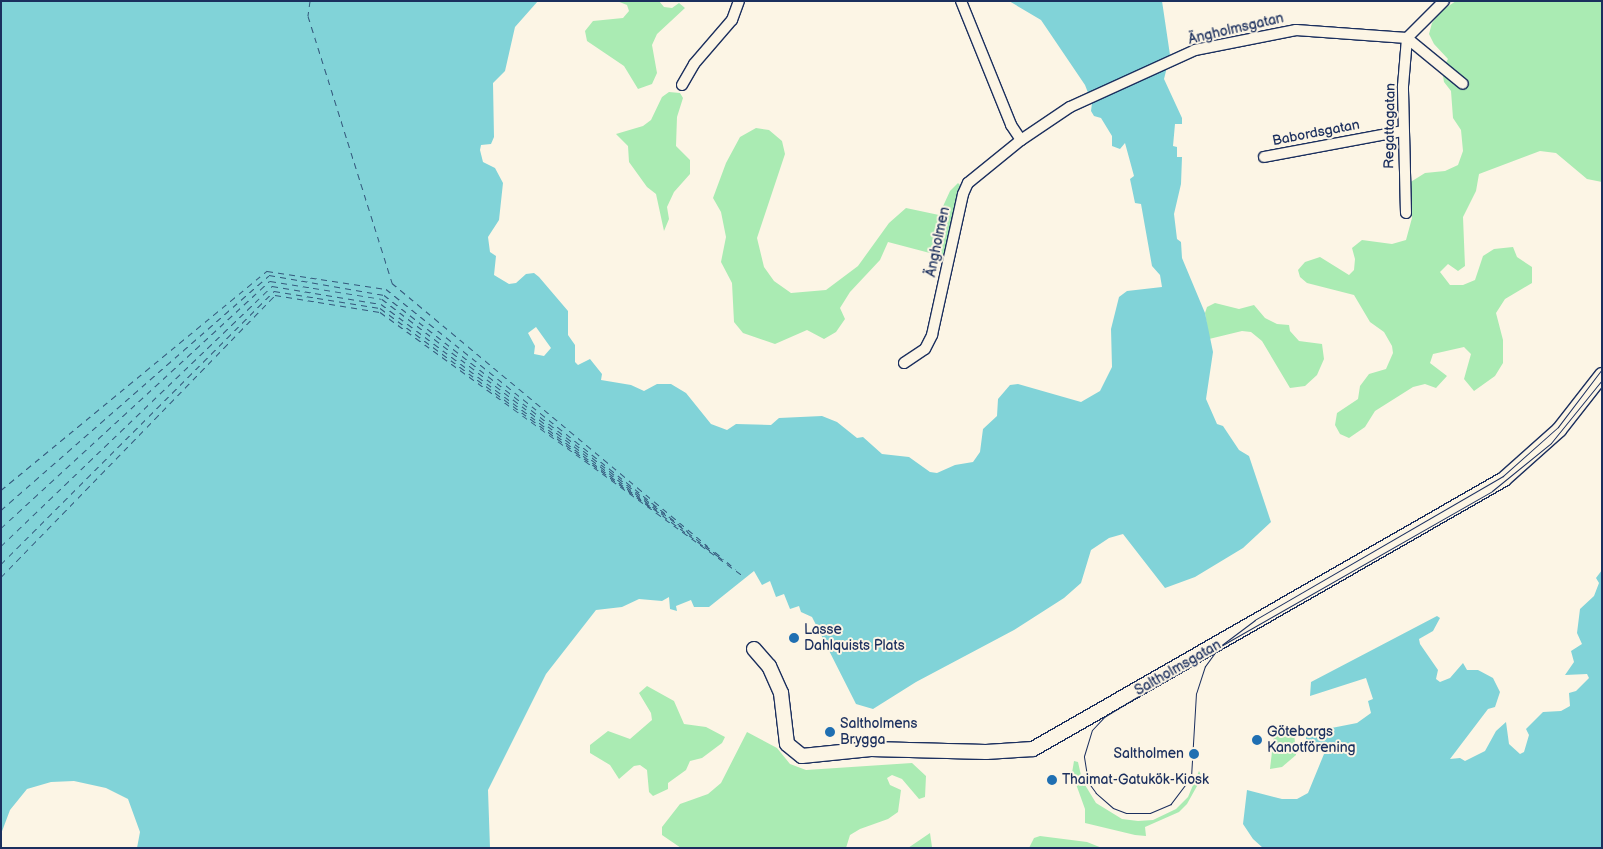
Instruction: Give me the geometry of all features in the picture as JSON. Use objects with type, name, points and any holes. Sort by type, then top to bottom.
[{"type":"street","points":[[682,85],[694,64],[732,20],[739,1]]},
{"type":"street","points":[[961,1],[1011,125],[1021,140]]},
{"type":"street","points":[[1444,1],[1407,38],[1463,84]]},
{"type":"street","name":"Ängholmsgatan","points":[[1088,100],[1195,50],[1284,31],[1407,38]]},
{"type":"street","name":"Regattagatan","points":[[1406,213],[1403,131],[1407,38]]},
{"type":"street","name":"Ängholmen","points":[[904,363],[925,349],[932,335],[963,194],[968,183],[1021,140],[1070,107],[1088,100]]},
{"type":"street","name":"Babordsgatan","points":[[1264,158],[1403,131]]},
{"type":"street","name":"Saltholmsgatan","points":[[754,649],[769,666],[781,693],[787,744],[802,756],[871,749],[986,752],[1033,749],[1504,479],[1559,430],[1602,375]]},
{"type":"green space","points":[[617,1],[659,1],[664,7],[672,8],[679,3],[685,8],[657,34],[652,45],[657,73],[652,84],[638,89],[624,66],[587,41],[585,31],[593,21],[623,18],[629,11],[627,5]]},
{"type":"green space","points":[[1456,1],[1602,1],[1602,182],[1587,179],[1556,153],[1540,151],[1479,174],[1476,191],[1463,217],[1465,266],[1458,271],[1448,264],[1440,272],[1450,285],[1463,285],[1475,280],[1483,256],[1494,249],[1513,247],[1517,257],[1532,267],[1532,283],[1505,299],[1496,313],[1503,340],[1503,363],[1495,376],[1474,391],[1464,379],[1471,354],[1464,347],[1433,354],[1430,363],[1447,376],[1436,388],[1425,384],[1413,387],[1375,411],[1365,427],[1349,438],[1340,434],[1335,425],[1337,413],[1358,399],[1360,386],[1369,374],[1386,369],[1393,353],[1392,346],[1384,332],[1370,322],[1354,295],[1307,283],[1300,277],[1298,270],[1305,262],[1320,257],[1349,275],[1354,270],[1355,259],[1352,248],[1362,240],[1392,244],[1406,240],[1412,218],[1409,183],[1425,173],[1445,171],[1458,165],[1463,151],[1461,130],[1453,118],[1451,91],[1444,82],[1442,70],[1448,59],[1434,44],[1429,34],[1432,23],[1441,11]]},
{"type":"green space","points":[[669,92],[680,93],[683,98],[677,117],[676,146],[690,160],[690,174],[674,192],[667,207],[669,219],[664,231],[656,194],[647,187],[629,162],[628,146],[616,134],[643,126],[651,120],[662,97]]},
{"type":"green space","points":[[756,128],[769,130],[782,141],[785,154],[757,238],[764,267],[774,281],[791,293],[826,290],[858,266],[889,223],[906,208],[939,215],[950,191],[958,183],[961,186],[945,257],[888,242],[880,260],[850,292],[840,308],[845,319],[836,332],[824,339],[807,330],[775,344],[743,333],[734,322],[732,283],[721,262],[726,237],[721,212],[713,198],[726,163],[740,137]]},
{"type":"green space","points":[[1215,303],[1239,309],[1254,305],[1265,318],[1277,324],[1289,325],[1290,331],[1299,341],[1322,344],[1324,359],[1317,375],[1305,386],[1290,388],[1262,341],[1251,332],[1242,331],[1209,339],[1205,313],[1207,307]]},
{"type":"green space","points":[[647,686],[674,701],[684,724],[706,727],[725,737],[722,743],[702,758],[690,761],[686,770],[668,783],[668,789],[653,796],[649,792],[647,770],[640,765],[634,766],[619,779],[610,765],[590,753],[590,745],[608,731],[630,739],[652,720],[651,713],[639,693]]},
{"type":"green space","points":[[1278,731],[1294,732],[1296,755],[1282,767],[1270,769],[1274,734]]},
{"type":"green space","points":[[747,732],[777,748],[790,764],[806,770],[912,763],[926,776],[925,797],[919,799],[902,779],[892,775],[887,778],[890,785],[901,790],[898,812],[888,819],[860,829],[850,835],[846,848],[681,848],[662,835],[662,827],[680,804],[708,794],[721,783]]},
{"type":"green space","points":[[1074,761],[1078,762],[1082,780],[1096,803],[1122,819],[1138,821],[1153,820],[1176,809],[1188,797],[1199,771],[1202,777],[1187,804],[1179,812],[1145,827],[1146,836],[1135,835],[1085,823],[1085,809],[1072,773]]},
{"type":"green space","points":[[930,833],[932,847],[957,848],[908,848]]},
{"type":"green space","points":[[1040,836],[1087,842],[1102,848],[1029,848],[1034,838]]},
{"type":"water","points":[[1,1],[538,1],[515,27],[505,71],[493,83],[494,137],[491,144],[481,145],[480,150],[483,162],[495,168],[503,183],[499,220],[488,237],[490,252],[496,256],[494,275],[509,284],[516,283],[526,274],[534,273],[539,277],[568,311],[568,335],[575,345],[575,362],[578,365],[590,359],[602,374],[601,380],[631,385],[644,391],[657,384],[671,384],[686,393],[711,424],[727,430],[736,424],[771,425],[779,418],[822,416],[837,422],[857,438],[863,437],[882,454],[909,457],[930,472],[937,473],[955,465],[973,462],[980,452],[983,429],[997,416],[998,399],[1010,385],[1018,384],[1081,402],[1100,391],[1112,367],[1111,329],[1119,297],[1127,291],[1162,287],[1160,275],[1152,266],[1141,204],[1135,203],[1130,179],[1134,176],[1125,143],[1120,149],[1112,146],[1112,136],[1101,118],[1094,116],[1091,111],[1092,103],[1085,85],[1041,20],[1009,1],[1162,1],[1170,55],[1164,79],[1182,118],[1182,124],[1175,124],[1173,146],[1177,147],[1177,157],[1182,157],[1181,184],[1174,214],[1177,239],[1181,242],[1182,258],[1205,313],[1213,352],[1206,399],[1217,424],[1223,426],[1239,450],[1249,456],[1271,522],[1243,548],[1195,577],[1165,588],[1123,534],[1109,538],[1091,550],[1081,583],[1064,598],[1014,630],[916,682],[873,709],[856,704],[812,617],[801,612],[799,606],[790,609],[784,594],[776,597],[770,581],[762,585],[754,571],[709,607],[694,607],[691,600],[676,606],[677,611],[670,609],[669,597],[662,601],[639,599],[622,607],[596,610],[546,674],[488,790],[490,848],[137,848],[140,832],[128,799],[106,788],[74,781],[51,782],[27,789],[10,810],[1,834]],"holes":[[[536,327],[551,348],[544,356],[534,354],[535,346],[528,333]]]},
{"type":"water","points":[[1602,570],[1602,848],[1263,848],[1253,839],[1243,824],[1247,790],[1282,799],[1297,799],[1308,793],[1324,754],[1329,754],[1334,748],[1334,743],[1306,746],[1306,733],[1357,723],[1371,713],[1368,701],[1373,699],[1366,678],[1310,696],[1311,682],[1437,616],[1440,618],[1433,631],[1419,639],[1420,644],[1438,670],[1436,679],[1440,682],[1450,678],[1463,663],[1467,670],[1478,670],[1493,678],[1500,692],[1495,707],[1488,709],[1450,759],[1460,758],[1465,761],[1485,751],[1496,731],[1506,722],[1509,744],[1520,754],[1524,752],[1529,735],[1526,729],[1543,712],[1561,711],[1570,706],[1569,693],[1576,691],[1589,678],[1587,674],[1565,675],[1574,662],[1571,651],[1582,644],[1577,633],[1580,609],[1594,596],[1599,583],[1596,578]]},
{"type":"ferry route","points":[[310,1],[308,16],[392,283],[708,546]]},
{"type":"ferry route","points":[[1,490],[267,271],[386,289],[688,532]]},
{"type":"ferry route","points":[[1,510],[269,275],[384,295],[705,546]]},
{"type":"ferry route","points":[[1,528],[270,281],[382,299],[664,515]]},
{"type":"ferry route","points":[[1,546],[272,286],[381,304],[705,547]]},
{"type":"ferry route","points":[[1,564],[274,291],[380,308],[654,510]]},
{"type":"ferry route","points":[[1,577],[275,295],[380,312],[745,577]]},
{"type":"ferry route","points":[[705,545],[715,553]]},
{"type":"ferry route","points":[[705,547],[718,556]]},
{"type":"ferry route","points":[[715,552],[724,559]]},
{"type":"ferry route","points":[[718,556],[727,563]]},
{"type":"ferry route","points":[[727,562],[735,569]]},
{"type":"tram line","points":[[1602,369],[1558,427],[1503,476],[1255,620],[1219,647],[1205,666],[1196,693],[1191,777],[1171,804],[1150,813],[1126,813],[1113,808],[1096,793],[1088,782],[1084,756],[1092,730],[1104,717],[1219,647],[1492,491],[1551,443],[1602,380]]},
{"type":"place","name":"Lasse Dahlquists Plats","points":[[794,638]]},
{"type":"place","name":"Saltholmens Brygga","points":[[830,732]]},
{"type":"place","name":"Göteborgs Kanotförening","points":[[1257,740]]},
{"type":"place","name":"Saltholmen","points":[[1194,754]]},
{"type":"place","name":"Thaimat-Gatukök-Kiosk","points":[[1052,780]]}]
